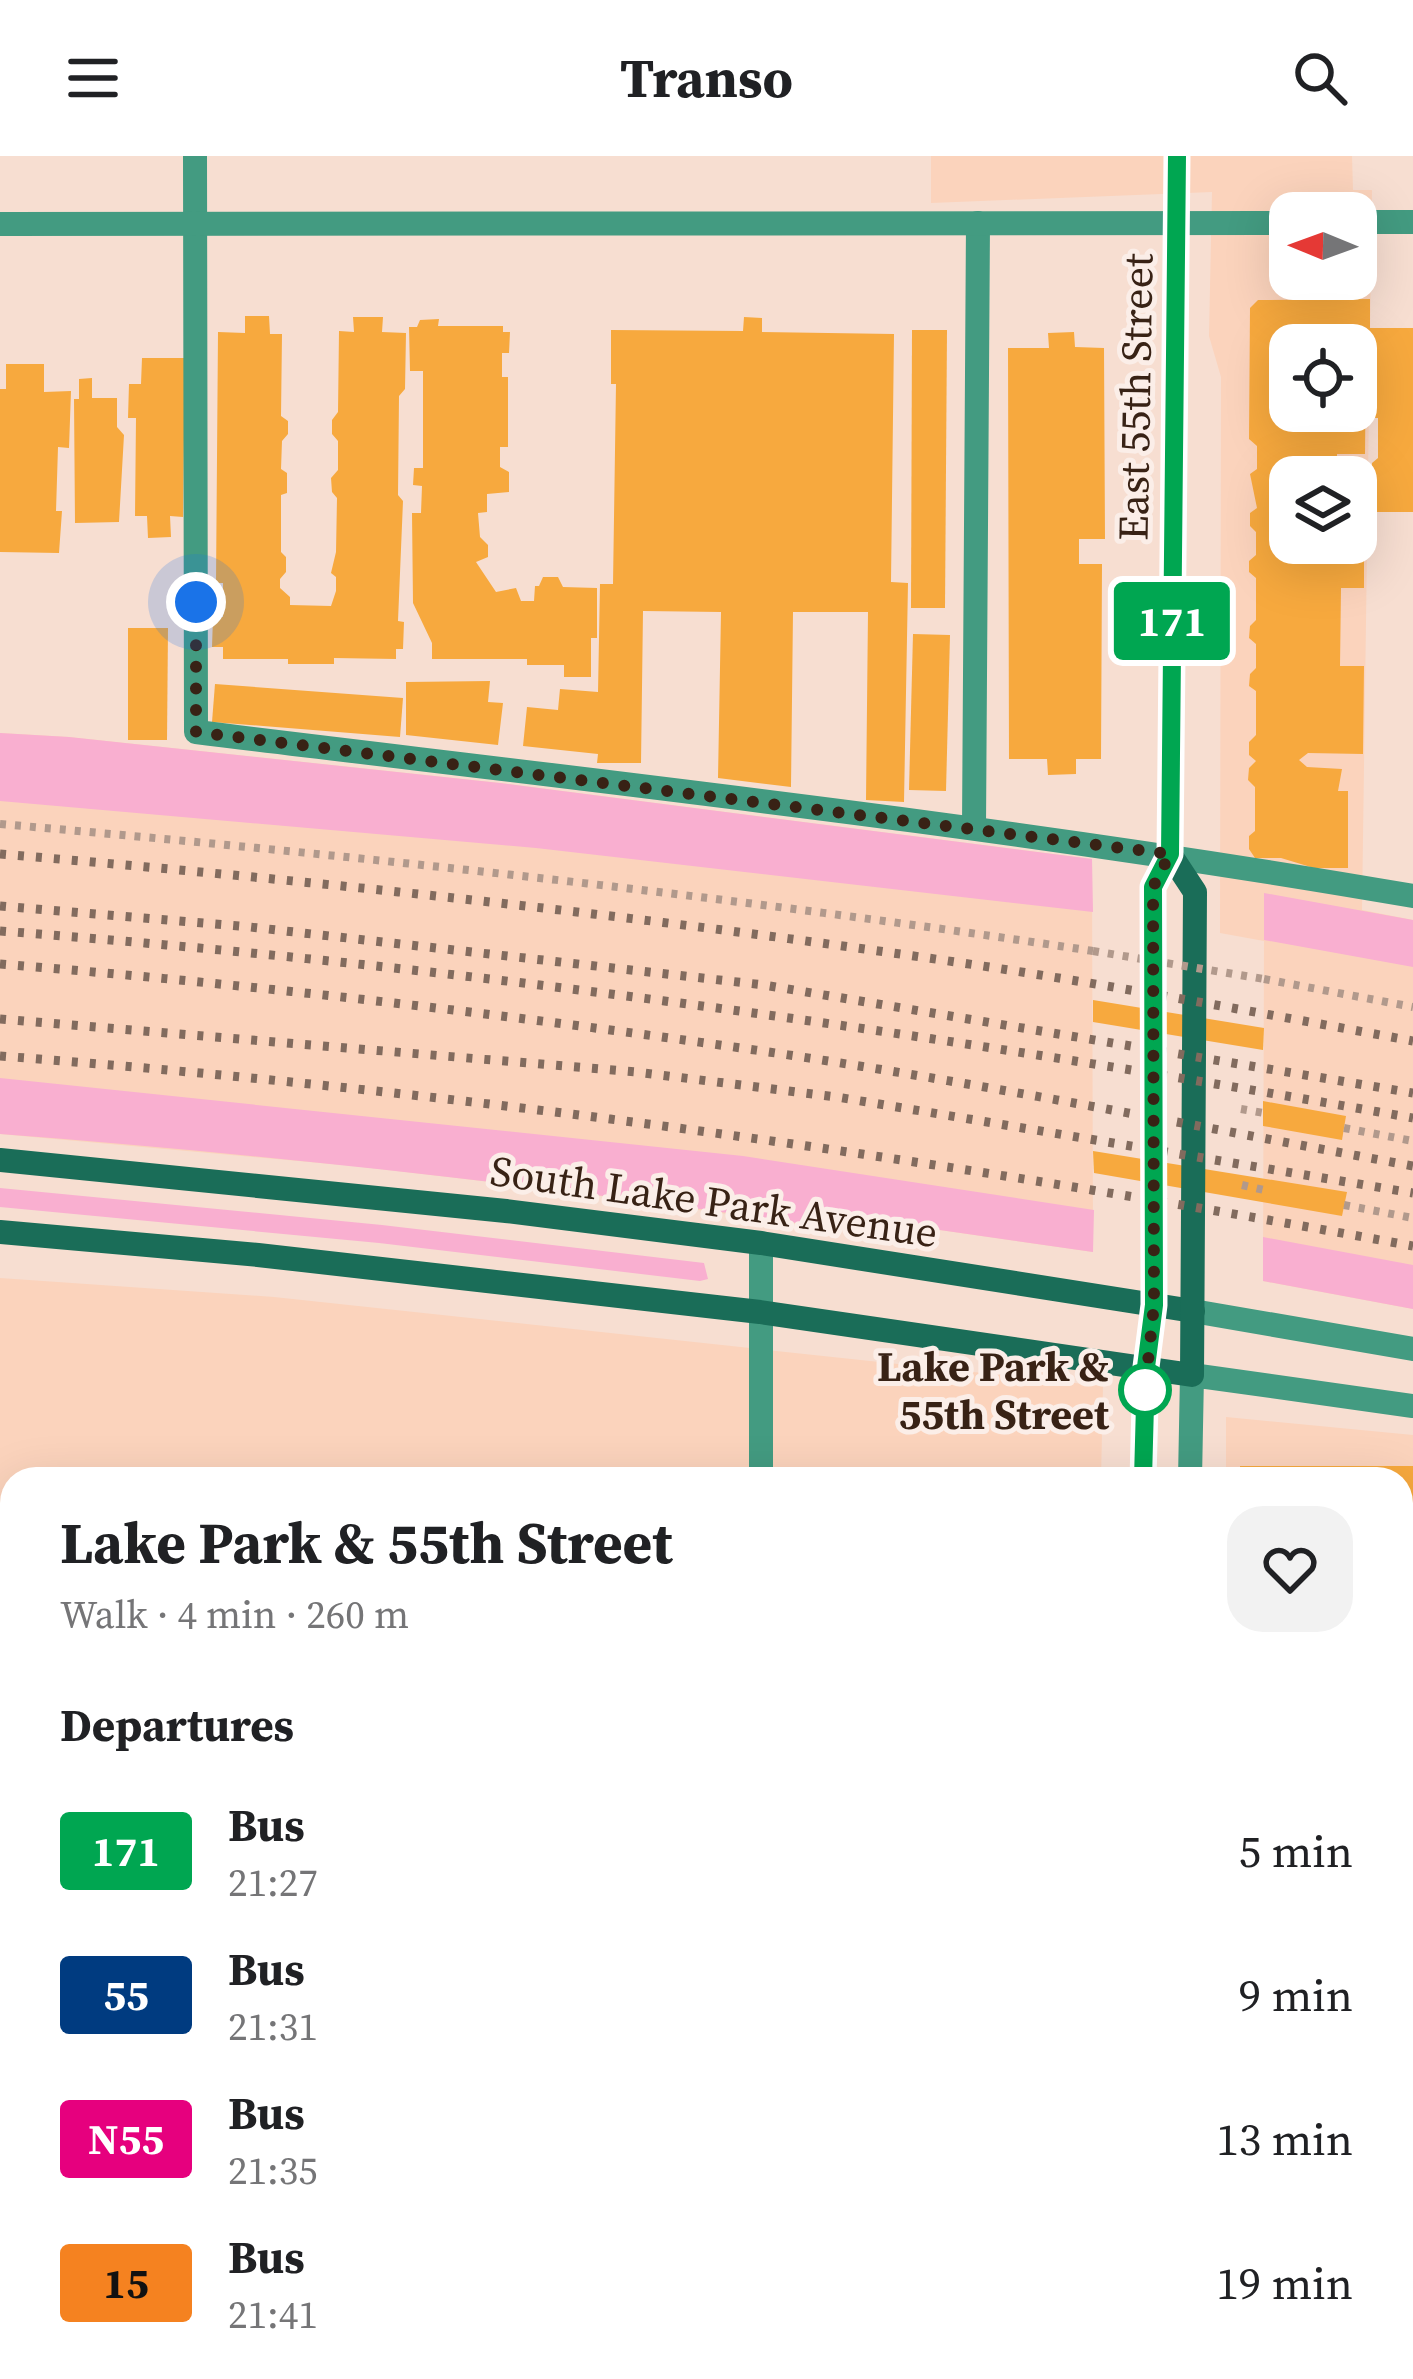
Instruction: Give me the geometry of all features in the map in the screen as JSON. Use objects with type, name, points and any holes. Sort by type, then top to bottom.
[{"type":"main road","name":"East 55th Street","points":[[1154,1305],[1153,887],[1170,854],[1177,156]]},
{"type":"main road","name":"East 55th Street","points":[[1170,854],[1195,892],[1192,1375]]},
{"type":"main road","name":"South Lake Park Avenue","points":[[0,1160],[257,1183],[760,1244],[1193,1311]]},
{"type":"main road","points":[[0,1232],[258,1255],[760,1312],[1192,1375]]},
{"type":"street","points":[[195,156],[196,732],[974,827],[1170,854],[1413,896]]},
{"type":"street","points":[[1377,223],[1413,222]]},
{"type":"street","points":[[0,224],[1269,223]]},
{"type":"street","points":[[974,827],[978,224]]},
{"type":"street","points":[[760,1244],[761,1467]]},
{"type":"street","name":"East 55th Street","points":[[1143,1467],[1146,1367],[1154,1305]]},
{"type":"street","name":"South Lake Park Avenue","points":[[1193,1311],[1413,1349]]},
{"type":"street","points":[[1192,1375],[1413,1406]]},
{"type":"street","name":"East 55th Street","points":[[1190,1467],[1192,1375]]},
{"type":"path","points":[[0,824],[467,869],[915,924],[1413,1006]]},
{"type":"path","points":[[1241,1109],[1264,1113]]},
{"type":"path","points":[[1344,1128],[1413,1142]]},
{"type":"path","points":[[1242,1185],[1264,1190]]},
{"type":"path","points":[[1344,1205],[1413,1218]]},
{"type":"shaded area","points":[[931,156],[1352,156],[1353,190],[1372,190],[1269,192],[1269,300],[1370,300],[1370,324],[1269,324],[1269,432],[1369,432],[1368,456],[1269,456],[1269,564],[1367,564],[1362,910],[1413,920],[1413,1309],[1263,1281],[1264,941],[1220,933],[1221,377],[1209,336],[1212,192],[931,203]]},
{"type":"shaded area","points":[[0,733],[500,783],[1092,859],[1093,1252],[898,1224],[894,1238],[354,1166],[0,1134]]},
{"type":"shaded area","points":[[0,733],[500,783],[1092,859],[1093,912],[536,848],[0,801]]},
{"type":"shaded area","points":[[1264,893],[1413,920],[1413,967],[1264,940]]},
{"type":"shaded area","points":[[0,1078],[743,1156],[1094,1210],[1093,1252],[898,1224],[894,1238],[448,1177],[0,1134]]},
{"type":"shaded area","points":[[0,1188],[382,1225],[704,1263],[708,1279],[0,1207]]},
{"type":"shaded area","points":[[1263,1237],[1413,1265],[1413,1309],[1263,1281]]},
{"type":"shaded area","points":[[0,1278],[274,1297],[1103,1386],[1101,1467],[0,1467]]},
{"type":"shaded area","points":[[1226,1417],[1413,1435],[1413,1467],[1226,1467]]},
{"type":"building","points":[[1258,300],[1370,300],[1370,324],[1269,324],[1269,432],[1365,432],[1365,454],[1269,456],[1269,564],[1364,564],[1364,588],[1341,588],[1340,666],[1364,666],[1363,754],[1308,753],[1299,760],[1307,767],[1342,769],[1338,791],[1348,791],[1348,868],[1314,868],[1281,858],[1255,858],[1249,849],[1249,836],[1255,831],[1255,787],[1248,780],[1249,768],[1256,761],[1249,755],[1249,742],[1256,735],[1256,691],[1249,686],[1256,668],[1256,644],[1249,638],[1256,620],[1256,578],[1249,572],[1249,561],[1256,555],[1256,532],[1250,526],[1250,513],[1257,508],[1250,474],[1257,469],[1257,446],[1249,439],[1250,308]]},
{"type":"building","points":[[245,316],[269,316],[270,334],[282,334],[281,416],[288,421],[288,434],[282,441],[281,469],[287,473],[287,493],[281,495],[281,552],[286,557],[286,572],[280,588],[290,597],[290,605],[331,606],[336,591],[336,577],[331,573],[337,498],[331,478],[338,470],[332,420],[338,412],[339,331],[354,332],[353,317],[383,317],[382,332],[406,333],[405,389],[399,396],[398,495],[403,501],[398,621],[404,622],[403,649],[396,649],[396,659],[334,658],[334,664],[288,664],[288,659],[223,659],[223,647],[212,647],[213,617],[223,617],[223,583],[216,583],[218,332],[245,333]]},
{"type":"building","points":[[744,317],[762,318],[762,332],[894,334],[891,582],[908,583],[904,802],[866,800],[868,612],[793,612],[791,787],[718,778],[721,612],[643,611],[641,763],[597,763],[598,754],[523,746],[527,707],[558,710],[560,689],[598,692],[600,584],[613,584],[616,384],[611,384],[611,330],[743,331]]},
{"type":"building","points":[[439,319],[438,326],[503,326],[503,332],[510,332],[509,353],[502,353],[502,377],[508,377],[508,447],[500,447],[500,467],[509,472],[509,492],[487,494],[487,512],[478,513],[488,557],[476,562],[496,592],[516,588],[521,601],[534,601],[535,586],[543,577],[558,577],[563,587],[597,588],[591,677],[564,677],[564,665],[527,665],[527,659],[432,659],[432,643],[413,603],[412,513],[421,513],[422,486],[413,485],[414,468],[423,468],[423,371],[410,371],[409,327],[417,327],[420,320]]},
{"type":"building","points":[[1377,328],[1413,328],[1413,512],[1377,512]]},
{"type":"building","points":[[912,330],[947,330],[945,608],[911,608]]},
{"type":"building","points":[[1074,332],[1075,347],[1104,348],[1105,539],[1079,539],[1079,564],[1102,564],[1101,759],[1076,759],[1076,774],[1048,775],[1047,759],[1009,759],[1008,348],[1049,348],[1048,333]]},
{"type":"building","points":[[142,358],[185,358],[183,517],[170,516],[171,537],[148,538],[147,516],[135,516],[136,418],[128,418],[129,384],[141,384]]},
{"type":"building","points":[[6,364],[44,364],[44,392],[71,391],[69,448],[58,447],[59,553],[0,552],[0,389],[6,389]]},
{"type":"building","points":[[92,378],[92,398],[117,398],[117,427],[124,435],[119,522],[75,523],[74,399],[79,399],[79,379]]},
{"type":"building","points":[[128,628],[168,628],[167,740],[128,740]]},
{"type":"building","points":[[913,634],[950,635],[946,791],[909,790]]},
{"type":"building","points":[[490,681],[488,702],[503,703],[498,745],[406,735],[406,682]]},
{"type":"building","points":[[215,684],[403,698],[400,737],[212,722]]},
{"type":"building","points":[[1093,1000],[1264,1028],[1263,1050],[1093,1022]]},
{"type":"building","points":[[1263,1101],[1346,1116],[1342,1140],[1263,1126]]},
{"type":"building","points":[[1093,1151],[1347,1192],[1342,1216],[1094,1173]]},
{"type":"building","points":[[1240,1466],[1413,1466],[1413,1467]]},
{"type":"railway","points":[[0,854],[461,899],[806,941],[1167,996],[1413,1041]]},
{"type":"railway","points":[[0,906],[250,927],[764,985],[1413,1093]]},
{"type":"railway","points":[[0,931],[355,964],[709,1007],[1413,1118]]},
{"type":"railway","points":[[0,964],[371,1000],[741,1048],[1413,1166]]},
{"type":"railway","points":[[0,1019],[636,1072],[837,1097],[1413,1193]]},
{"type":"railway","points":[[0,1056],[355,1089],[709,1132],[1062,1185],[1413,1246]]},
{"type":"bus line","name":"171","points":[[1143,1467],[1146,1367],[1154,1305],[1153,887],[1170,854],[1177,156]]},
{"type":"place","name":"Lake Park & 55th Street","points":[[1145,1390]]},
{"type":"route","points":[[196,602],[196,732],[1170,854],[1153,887],[1154,1305],[1145,1390]]}]
